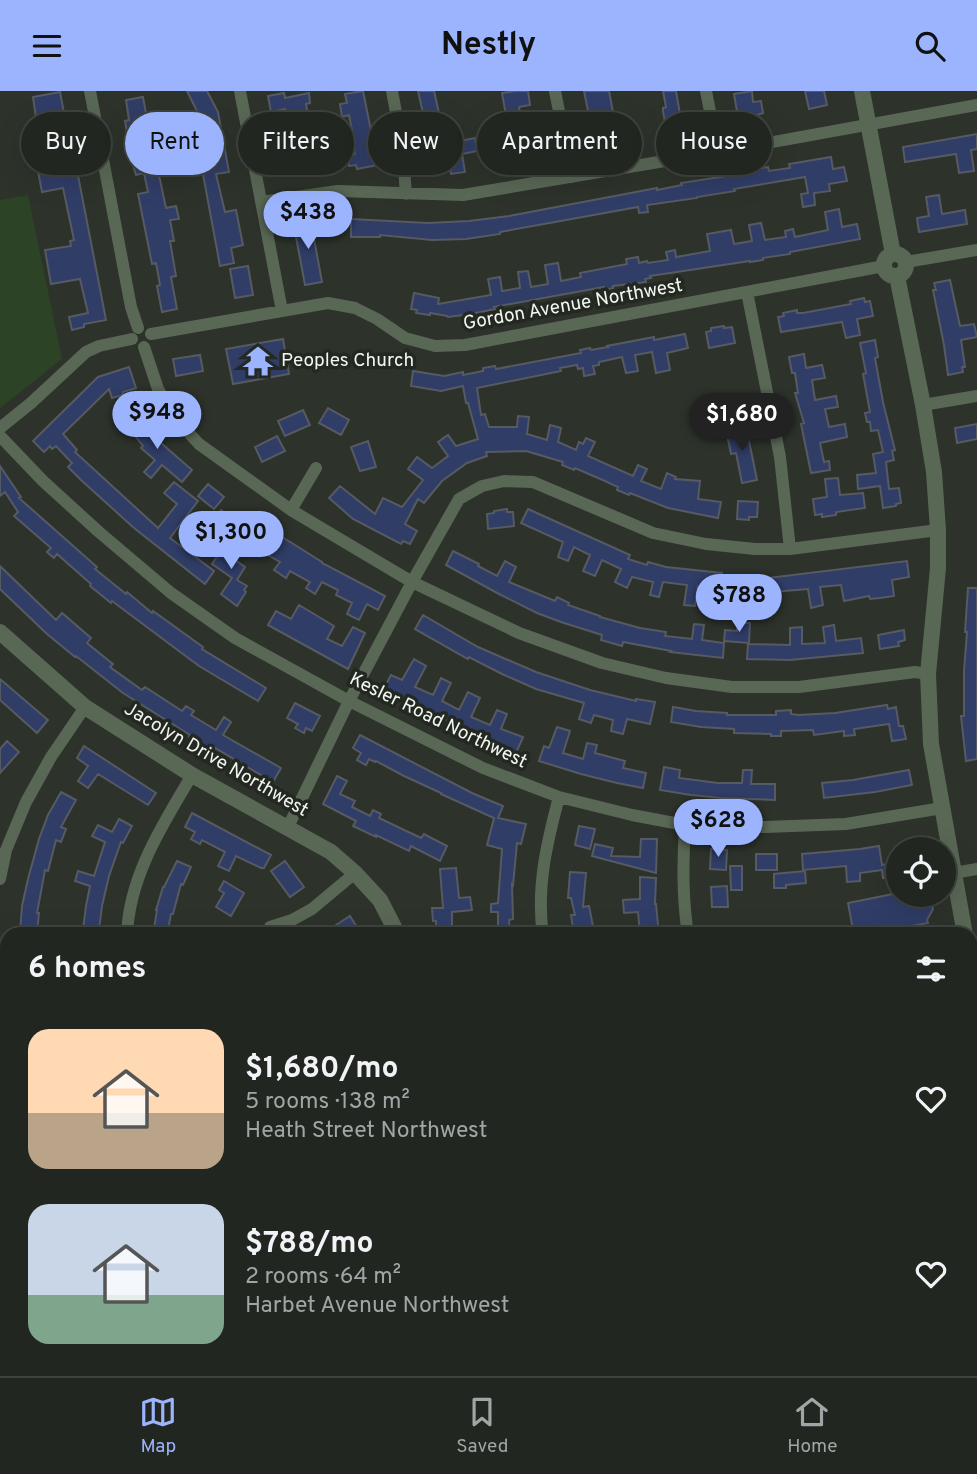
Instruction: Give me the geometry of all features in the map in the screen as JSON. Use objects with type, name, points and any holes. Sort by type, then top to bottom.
[{"type":"street","points":[[90,91],[135,333],[138,346],[144,347]]},
{"type":"street","points":[[240,91],[282,311]]},
{"type":"street","points":[[391,91],[404,160],[406,194]]},
{"type":"street","points":[[555,91],[572,177]]},
{"type":"street","points":[[706,91],[710,112]]},
{"type":"street","points":[[862,91],[934,472],[938,568],[928,674],[931,744],[947,837]]},
{"type":"street","points":[[772,142],[977,105]]},
{"type":"street","points":[[261,202],[338,191],[463,195],[656,163]]},
{"type":"street","name":"Gordon Avenue Northwest","points":[[151,334],[328,303],[355,308],[405,338],[435,346],[465,345],[977,250]]},
{"type":"street","points":[[747,292],[780,457],[790,548]]},
{"type":"street","points":[[0,428],[86,352],[147,330],[151,334],[151,341],[144,347]]},
{"type":"street","points":[[144,347],[158,389],[175,418],[199,444],[291,510],[412,582],[520,633],[601,663],[666,678],[732,687],[799,687],[915,672],[928,674]]},
{"type":"street","points":[[923,405],[977,396]]},
{"type":"street","name":"Kesler Road Northwest","points":[[0,436],[43,481],[100,532],[171,593],[235,638],[349,701],[483,768],[559,797],[685,825],[765,827],[846,824],[942,808]]},
{"type":"street","points":[[291,510],[316,468]]},
{"type":"street","points":[[288,827],[349,701],[458,499],[482,486],[504,481],[533,482],[653,533],[706,544],[755,549],[790,548],[938,530]]},
{"type":"street","name":"Jacolyn Drive Northwest","points":[[0,632],[85,707],[192,775],[331,852],[380,900],[394,927]]},
{"type":"street","points":[[0,879],[3,848],[51,757],[85,707]]},
{"type":"street","points":[[127,927],[135,888],[149,854],[192,775]]},
{"type":"street","points":[[543,927],[542,873],[547,841],[559,797]]},
{"type":"street","points":[[685,825],[682,886],[687,927]]},
{"type":"street","points":[[956,873],[977,869]]},
{"type":"street","points":[[270,927],[292,920],[312,909],[355,873]]},
{"type":"street","points":[[956,884],[964,927]]},
{"type":"green space","points":[[28,195],[62,359],[0,408],[0,200]]},
{"type":"building","points":[[187,91],[207,91],[218,112],[198,112]]},
{"type":"building","points":[[363,91],[368,116],[368,167],[357,169],[354,165],[354,112],[341,112],[340,104],[347,103],[345,94]]},
{"type":"building","points":[[418,91],[434,91],[439,112],[423,112]]},
{"type":"building","points":[[528,91],[530,105],[519,107],[520,112],[505,112],[502,93]]},
{"type":"building","points":[[584,91],[609,91],[613,112],[588,112]]},
{"type":"building","points":[[663,91],[676,91],[680,112],[663,112],[666,107]]},
{"type":"building","points":[[752,91],[753,102],[761,101],[763,112],[737,112],[734,94]]},
{"type":"building","points":[[805,91],[824,91],[827,105],[809,109]]},
{"type":"building","points":[[60,92],[64,112],[35,112],[33,97]]},
{"type":"building","points":[[284,93],[285,98],[309,93],[310,103],[306,104],[307,112],[286,112],[285,109],[271,112],[268,96]]},
{"type":"building","points":[[143,97],[146,112],[128,112],[126,100]]},
{"type":"building","points":[[977,134],[977,149],[971,150],[974,171],[959,173],[956,154],[905,162],[903,147]]},
{"type":"building","points":[[475,138],[477,151],[463,154],[463,140]]},
{"type":"building","points":[[224,145],[229,172],[224,173]]},
{"type":"building","points":[[831,157],[833,169],[844,167],[847,181],[829,184],[830,191],[814,193],[815,205],[803,207],[801,194],[808,193],[805,177],[647,205],[648,212],[639,213],[638,207],[466,239],[432,240],[380,235],[351,237],[351,219],[428,223],[509,216],[657,190],[682,185],[681,183],[733,175],[772,175],[772,171],[790,168],[789,164]]},
{"type":"building","points":[[39,175],[78,175],[106,320],[84,324],[84,327],[72,330],[69,317],[88,313],[80,279],[51,284],[45,250],[71,246],[70,241],[74,240],[63,188],[42,192]]},
{"type":"building","points":[[144,175],[159,175],[166,208],[176,206],[179,219],[170,220],[174,241],[170,241],[176,276],[171,277],[177,309],[162,312],[156,263],[152,264],[138,194],[148,192]]},
{"type":"building","points":[[203,175],[216,175],[225,212],[236,210],[243,245],[231,248],[234,263],[220,266]]},
{"type":"building","points":[[939,195],[942,214],[965,210],[967,224],[919,232],[917,218],[929,216],[926,197]]},
{"type":"building","points":[[839,209],[842,227],[857,224],[860,239],[790,252],[763,260],[650,276],[651,278],[645,279],[646,282],[494,307],[495,309],[471,314],[448,317],[416,313],[417,310],[411,309],[414,293],[439,298],[438,304],[491,295],[488,279],[500,277],[502,291],[520,288],[518,272],[528,271],[531,287],[548,284],[545,265],[558,263],[561,281],[581,277],[580,273],[627,264],[626,259],[638,257],[639,263],[648,263],[668,260],[666,252],[675,250],[676,257],[710,251],[707,234],[731,230],[734,244],[752,241],[749,225],[761,223],[765,240],[786,237],[785,231],[793,229],[795,237],[828,230],[825,212]]},
{"type":"building","points":[[310,217],[322,282],[305,285],[293,221]]},
{"type":"building","points":[[248,266],[253,295],[235,298],[230,269]]},
{"type":"building","points":[[950,280],[960,326],[974,324],[977,337],[961,340],[965,367],[962,367],[963,372],[948,375],[933,290],[936,290],[934,283]]},
{"type":"building","points":[[864,298],[865,302],[870,301],[873,316],[857,319],[860,335],[846,338],[842,322],[781,332],[778,317],[784,316],[783,313],[797,310],[797,313],[803,313],[851,304],[850,301]]},
{"type":"building","points":[[732,327],[735,343],[709,348],[706,332],[711,331],[711,328]]},
{"type":"building","points":[[685,334],[688,348],[667,353],[670,370],[656,373],[652,352],[635,355],[638,371],[626,373],[622,357],[599,362],[599,365],[593,366],[595,374],[584,376],[583,368],[578,369],[577,365],[560,368],[561,371],[477,388],[481,415],[485,414],[489,427],[517,427],[518,416],[529,417],[527,434],[547,440],[550,425],[561,428],[558,442],[576,450],[579,442],[583,444],[586,438],[595,442],[588,456],[633,476],[638,465],[647,469],[641,481],[661,489],[667,473],[676,477],[675,479],[700,481],[698,499],[721,502],[718,518],[668,508],[630,493],[629,495],[605,481],[562,465],[563,462],[526,451],[486,452],[487,456],[467,463],[442,481],[424,503],[418,499],[405,524],[417,531],[410,544],[403,541],[401,544],[353,519],[329,498],[340,486],[375,514],[383,498],[402,507],[423,480],[408,469],[417,457],[432,468],[448,456],[438,442],[448,435],[456,446],[478,439],[463,386],[441,391],[411,386],[413,371],[444,376],[463,372],[463,375],[483,371],[483,368],[495,366],[496,369],[581,353],[580,350],[590,348],[591,350],[654,337],[654,340]]},
{"type":"building","name":"Peoples Church","points":[[283,339],[289,374],[233,384],[226,349]]},
{"type":"building","points":[[875,340],[878,357],[875,358],[883,402],[895,450],[892,451],[894,460],[886,462],[889,489],[899,488],[901,503],[883,508],[880,486],[858,489],[857,475],[876,473],[873,454],[883,452],[878,430],[871,431],[865,413],[870,412],[860,343]]},
{"type":"building","points":[[804,354],[806,368],[822,365],[825,378],[812,380],[815,400],[836,396],[838,407],[825,409],[829,427],[845,424],[847,437],[820,443],[824,462],[829,461],[830,470],[811,473],[801,424],[804,423],[795,393],[798,393],[795,373],[792,373],[789,357]]},
{"type":"building","points":[[200,355],[203,371],[176,376],[173,359]]},
{"type":"building","points":[[129,367],[136,388],[112,398],[109,389],[63,434],[77,450],[75,452],[158,528],[177,504],[164,493],[174,482],[198,501],[170,538],[214,571],[205,584],[134,528],[81,480],[68,467],[72,463],[56,446],[52,449],[50,446],[44,452],[33,441],[98,377]]},
{"type":"building","points":[[328,408],[349,420],[341,435],[319,423]]},
{"type":"building","points":[[303,410],[310,425],[285,436],[278,421]]},
{"type":"building","points":[[136,413],[147,427],[145,429],[192,470],[182,482],[162,465],[151,478],[144,472],[155,460],[141,448],[143,446],[124,422]]},
{"type":"building","points":[[977,424],[977,439],[957,443],[955,428]]},
{"type":"building","points":[[746,426],[757,480],[742,483],[736,453],[731,454],[726,430]]},
{"type":"building","points":[[277,436],[285,451],[262,462],[255,447]]},
{"type":"building","points":[[368,441],[376,467],[360,471],[351,447]]},
{"type":"building","points":[[0,466],[21,497],[19,498],[97,567],[95,569],[152,613],[153,611],[203,647],[202,649],[266,688],[258,701],[199,666],[112,601],[111,603],[57,554],[54,558],[47,552],[51,548],[14,516],[18,512],[5,492],[0,496]]},
{"type":"building","points":[[838,478],[840,495],[863,493],[865,508],[822,517],[822,514],[815,515],[813,499],[827,497],[825,479]]},
{"type":"building","points":[[208,484],[224,497],[214,509],[198,496]]},
{"type":"building","points":[[738,501],[758,502],[757,517],[749,517],[749,520],[737,519]]},
{"type":"building","points":[[507,509],[507,512],[513,512],[514,526],[488,529],[487,514]]},
{"type":"building","points":[[528,509],[630,555],[628,559],[647,565],[648,562],[666,567],[722,573],[722,577],[740,578],[740,575],[768,578],[907,561],[909,577],[892,580],[894,596],[880,598],[870,599],[869,596],[844,601],[841,585],[820,587],[823,605],[811,608],[808,589],[772,592],[773,608],[762,608],[762,595],[728,593],[726,608],[714,606],[716,588],[698,586],[695,606],[684,605],[687,585],[663,582],[659,597],[650,595],[653,582],[632,577],[627,588],[615,582],[621,569],[602,560],[595,576],[583,571],[590,555],[574,547],[568,561],[558,557],[563,542],[521,523]]},
{"type":"building","points":[[221,510],[234,524],[226,533],[211,522]]},
{"type":"building","points":[[279,535],[322,563],[385,596],[378,610],[367,604],[359,620],[347,614],[352,603],[336,595],[338,590],[322,582],[315,594],[306,588],[310,582],[290,571],[286,578],[274,570],[280,562],[266,554]]},
{"type":"building","points":[[231,536],[242,544],[231,557],[245,567],[237,580],[247,586],[237,606],[221,594],[232,578],[212,564]]},
{"type":"building","points":[[453,551],[497,576],[505,561],[516,567],[509,582],[555,601],[557,597],[569,603],[568,605],[600,617],[666,632],[665,636],[692,639],[694,624],[704,625],[702,640],[724,643],[723,658],[670,652],[623,642],[622,646],[601,640],[602,635],[537,613],[446,565]]},
{"type":"building","points":[[0,566],[56,620],[62,613],[91,638],[87,643],[113,664],[110,667],[142,690],[145,687],[182,711],[186,706],[194,711],[191,715],[216,730],[224,717],[231,722],[223,735],[281,768],[273,782],[215,748],[213,752],[189,737],[190,735],[123,693],[75,657],[0,589]]},
{"type":"building","points":[[968,588],[977,588],[977,759],[966,761],[961,716],[964,716]]},
{"type":"building","points":[[299,605],[334,626],[327,639],[342,646],[353,627],[365,633],[348,669],[268,625],[276,611],[291,619]]},
{"type":"building","points":[[423,615],[478,647],[536,672],[590,690],[636,701],[655,702],[650,724],[627,719],[623,734],[611,731],[613,720],[594,715],[591,723],[579,719],[584,703],[536,689],[469,657],[468,659],[415,629]]},
{"type":"building","points":[[737,623],[750,623],[749,643],[724,641],[725,630],[737,631]]},
{"type":"building","points":[[834,625],[836,641],[861,638],[863,653],[790,660],[747,659],[748,644],[790,645],[790,628],[802,627],[802,644],[825,643],[823,627]]},
{"type":"building","points":[[904,630],[905,640],[898,642],[899,646],[880,649],[878,635]]},
{"type":"building","points":[[414,659],[426,666],[415,687],[433,695],[441,678],[451,683],[442,701],[459,710],[468,692],[480,698],[471,717],[490,725],[497,710],[507,714],[501,729],[523,737],[516,753],[384,688],[391,675],[402,680]]},
{"type":"building","points":[[0,679],[48,720],[37,733],[0,700]]},
{"type":"building","points":[[295,703],[320,716],[312,731],[306,728],[304,733],[295,728],[298,724],[287,718]]},
{"type":"building","points":[[887,705],[888,709],[896,707],[899,726],[903,726],[906,739],[892,741],[889,724],[854,729],[855,735],[844,736],[844,731],[814,735],[813,730],[781,731],[781,736],[771,736],[734,733],[734,729],[671,722],[673,707],[727,715],[776,715],[776,711],[791,710],[791,714],[798,715],[835,713]]},
{"type":"building","points":[[557,727],[570,731],[563,753],[583,759],[587,743],[597,745],[595,753],[625,761],[623,768],[646,773],[643,788],[539,761],[544,746],[549,748]]},
{"type":"building","points":[[360,735],[472,793],[503,806],[498,818],[526,824],[521,844],[517,843],[512,884],[513,919],[509,920],[509,927],[498,927],[498,912],[491,912],[491,904],[498,903],[502,849],[487,845],[494,818],[376,761],[369,759],[366,765],[357,760],[361,753],[353,748]]},
{"type":"building","points":[[7,741],[19,752],[0,773],[0,749]]},
{"type":"building","points":[[84,746],[156,793],[148,805],[98,774],[88,788],[78,781],[88,766],[77,758]]},
{"type":"building","points":[[664,767],[680,770],[679,778],[718,783],[742,783],[743,770],[752,770],[751,784],[775,784],[775,800],[721,798],[660,790]]},
{"type":"building","points":[[909,770],[912,785],[824,798],[822,783]]},
{"type":"building","points":[[337,776],[347,781],[340,794],[355,801],[352,807],[370,816],[373,810],[381,814],[379,818],[421,838],[424,834],[447,846],[440,861],[411,846],[409,851],[353,826],[356,821],[323,804]]},
{"type":"building","points":[[61,792],[76,800],[61,827],[66,829],[61,842],[56,840],[48,871],[45,870],[37,913],[38,927],[20,927],[28,879],[48,815]]},
{"type":"building","points":[[192,813],[271,855],[264,868],[236,856],[229,871],[218,866],[225,852],[202,840],[200,844],[191,839],[195,832],[185,827]]},
{"type":"building","points":[[119,819],[132,826],[123,843],[121,842],[109,876],[99,927],[83,927],[90,886],[75,881],[78,871],[94,876],[105,842],[92,836],[98,825],[112,832]]},
{"type":"building","points":[[579,826],[595,829],[590,849],[575,845]]},
{"type":"building","points":[[641,839],[657,839],[656,873],[592,856],[595,844],[613,848],[611,856],[640,857]]},
{"type":"building","points":[[879,846],[882,865],[886,864],[886,877],[883,878],[882,870],[860,873],[860,881],[847,882],[846,866],[803,870],[802,854]]},
{"type":"building","points":[[711,849],[727,850],[726,870],[710,869]]},
{"type":"building","points":[[756,854],[777,854],[777,870],[756,870]]},
{"type":"building","points":[[177,861],[191,867],[183,885],[181,884],[169,927],[154,927],[156,910]]},
{"type":"building","points":[[285,861],[304,887],[290,897],[271,871]]},
{"type":"building","points":[[730,866],[742,866],[742,890],[731,890]]},
{"type":"building","points":[[456,868],[459,898],[470,897],[472,910],[452,912],[452,927],[436,927],[436,921],[433,921],[432,908],[443,908],[440,869]]},
{"type":"building","points":[[805,871],[806,883],[774,888],[774,874]]},
{"type":"building","points":[[570,872],[586,873],[583,907],[589,906],[593,927],[573,927],[571,915],[575,915],[571,898],[568,898]]},
{"type":"building","points":[[640,877],[656,878],[655,904],[658,927],[639,927],[638,912],[624,913],[623,900],[640,899]]},
{"type":"building","points":[[224,881],[244,893],[231,916],[216,907],[224,893],[219,890]]},
{"type":"building","points":[[727,886],[728,907],[712,907],[711,887]]},
{"type":"building","points":[[886,895],[886,907],[933,907],[928,923],[906,927],[852,927],[848,903]]},
{"type":"building","points":[[350,916],[357,927],[337,927],[336,925]]},
{"type":"place","name":"Peoples Church","points":[[258,361]]}]
